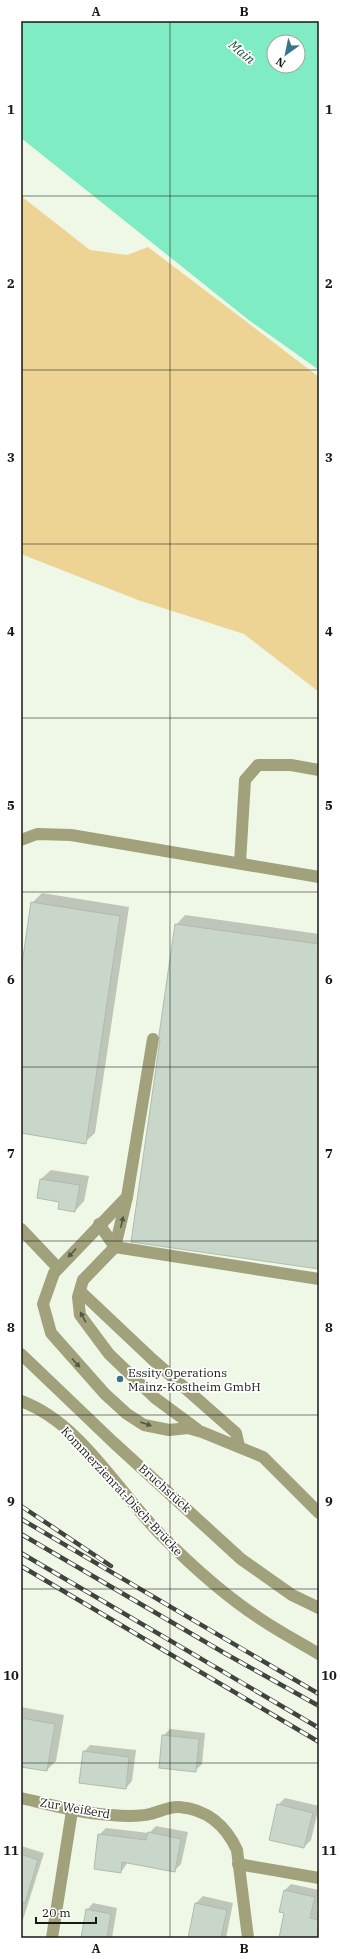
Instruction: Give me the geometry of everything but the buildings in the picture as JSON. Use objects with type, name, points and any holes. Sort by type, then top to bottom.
[{"type":"street","points":[[240,863],[245,780],[258,765],[290,765],[319,770]]},
{"type":"street","points":[[21,840],[37,834],[71,835],[319,877]]},
{"type":"street","points":[[153,1039],[127,1197],[115,1247],[83,1280],[78,1297],[80,1315],[109,1354],[155,1398],[202,1432]]},
{"type":"street","points":[[127,1197],[99,1224],[54,1273],[43,1304],[51,1333],[114,1403],[127,1414],[144,1425],[169,1430],[188,1428],[202,1432],[239,1446],[262,1457],[319,1513]]},
{"type":"street","points":[[99,1224],[115,1247],[319,1279]]},
{"type":"street","points":[[21,1229],[58,1268]]},
{"type":"street","points":[[80,1290],[152,1359],[236,1433],[239,1446]]},
{"type":"street","name":"Bruchstück","points":[[21,1354],[114,1442],[242,1559],[292,1595],[319,1608]]},
{"type":"street","name":"Kommerzienrat-Disch-Brücke","points":[[21,1401],[52,1417],[72,1433],[142,1516],[190,1564],[223,1592],[259,1618],[319,1654]]},
{"type":"street","name":"Zur Weißerd","points":[[21,1798],[72,1810],[111,1815],[148,1814],[178,1807],[194,1810],[208,1815],[221,1824],[231,1837],[237,1850],[248,1938]]},
{"type":"street","points":[[52,1938],[72,1810]]},
{"type":"street","points":[[238,1864],[319,1878]]},
{"type":"shaded area","points":[[21,196],[90,250],[127,255],[148,247],[319,377],[319,692],[244,634],[138,600],[21,554]]},
{"type":"water","name":"Main","points":[[21,21],[319,21],[319,370],[250,321],[21,138]]},
{"type":"railway","points":[[21,1506],[111,1566]]},
{"type":"railway","points":[[21,1519],[319,1694]]},
{"type":"railway","points":[[21,1534],[226,1654],[319,1706]]},
{"type":"railway","points":[[21,1553],[319,1728]]},
{"type":"railway","points":[[21,1566],[319,1742]]},
{"type":"place","name":"Essity Operations Mainz-Kostheim GmbH","points":[[120,1379]]}]
